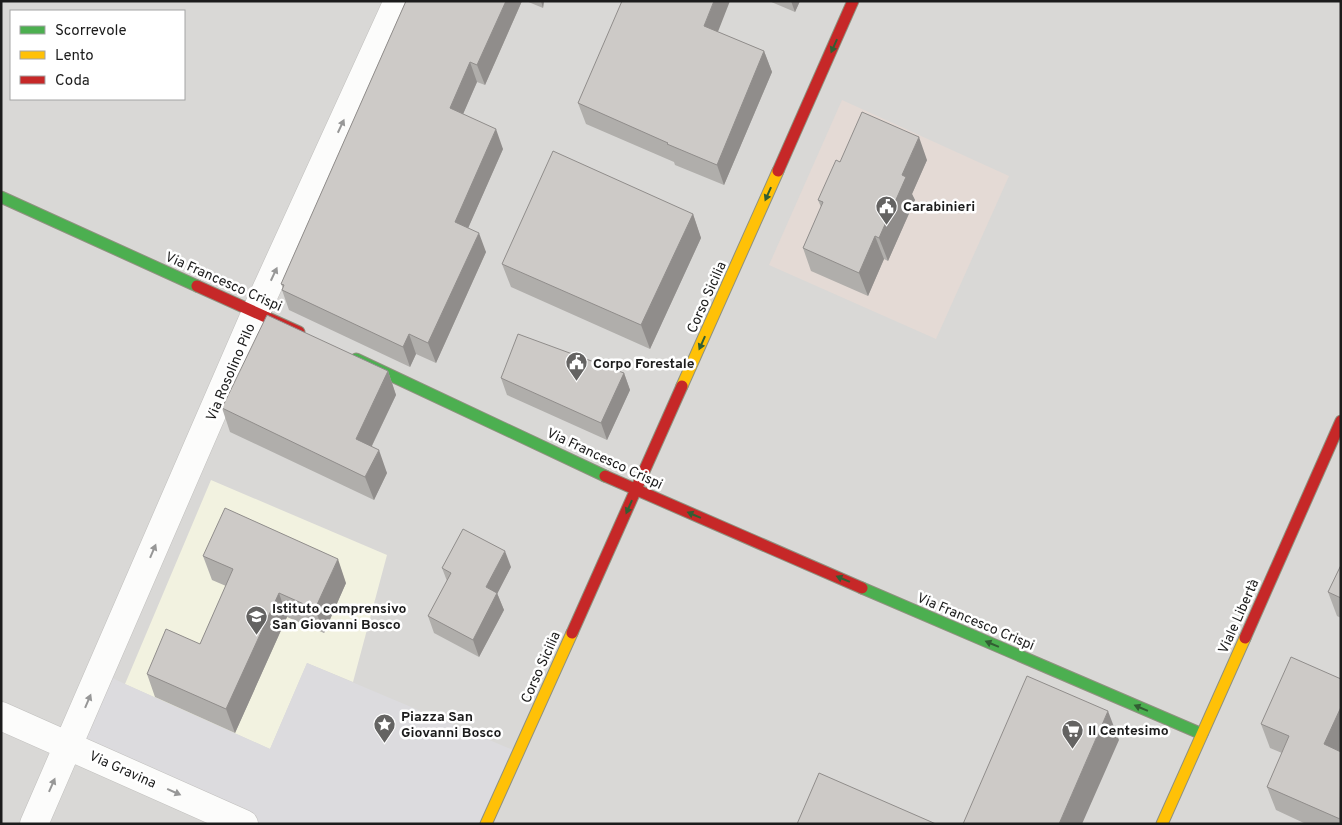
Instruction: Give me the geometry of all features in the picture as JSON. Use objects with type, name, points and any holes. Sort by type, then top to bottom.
[{"type":"street","name":"Via Rosolino Pilo","points":[[34,824],[256,312],[398,1]]},
{"type":"street","name":"Corso Sicilia","points":[[486,824],[853,1]]},
{"type":"street","name":"Via Francesco Crispi","points":[[1,197],[311,337]]},
{"type":"street","name":"Via Francesco Crispi","points":[[347,354],[636,490],[1202,734]]},
{"type":"street","name":"Viale Libertà","points":[[1167,820],[1202,734],[1341,421]]},
{"type":"street","name":"Via Gravina","points":[[1,716],[244,824]]},
{"type":"shaded area","points":[[1,1],[1341,1],[1341,824],[1,824]]},
{"type":"shaded area","name":"Carabinieri","points":[[842,100],[1009,176],[936,339],[769,265]]},
{"type":"shaded area","name":"Istituto comprensivo San Giovanni Bosco","points":[[211,480],[387,555],[353,682],[307,663],[270,749],[125,684]]},
{"type":"shaded area","name":"Piazza San Giovanni Bosco","points":[[307,663],[518,752],[486,824],[244,824],[69,745],[100,672],[270,749]]},
{"type":"building","points":[[406,1],[506,1],[477,65],[470,62],[450,108],[496,129],[455,222],[479,233],[428,343],[409,334],[403,347],[282,290],[284,285],[281,284]]},
{"type":"building","points":[[622,1],[714,1],[704,26],[764,51],[717,165],[578,103]]},
{"type":"building","points":[[862,112],[919,137],[902,175],[906,177],[879,238],[875,236],[859,273],[803,248],[823,202],[818,200],[836,160],[840,162]]},
{"type":"building","points":[[553,151],[693,214],[641,325],[502,264]]},
{"type":"building","points":[[267,315],[388,371],[356,439],[379,450],[365,477],[222,408]]},
{"type":"building","points":[[518,334],[624,373],[601,423],[501,378]]},
{"type":"building","points":[[225,508],[338,559],[315,609],[279,593],[226,709],[147,674],[166,629],[200,644],[233,569],[203,556]]},
{"type":"building","points":[[463,529],[505,551],[486,587],[497,593],[473,640],[428,616],[451,573],[442,568]]},
{"type":"building","points":[[1341,565],[1341,598],[1328,592]]},
{"type":"building","points":[[1291,657],[1341,679],[1341,707],[1324,744],[1341,752],[1340,819],[1267,787],[1289,736],[1261,724]]},
{"type":"building","points":[[1027,676],[1108,711],[1059,824],[963,824]]},
{"type":"building","points":[[819,773],[936,824],[797,824]]},
{"type":"traffic: fast","points":[[1,197],[197,286]]},
{"type":"traffic: fast","points":[[356,359],[605,476]]},
{"type":"traffic: fast","points":[[862,588],[1202,734]]},
{"type":"traffic: slow","points":[[682,386],[778,171]]},
{"type":"traffic: slow","points":[[486,824],[572,633]]},
{"type":"traffic: slow","points":[[1162,824],[1245,638]]},
{"type":"traffic: jam","points":[[778,171],[853,1]]},
{"type":"traffic: jam","points":[[197,286],[299,332]]},
{"type":"traffic: jam","points":[[572,633],[682,386]]},
{"type":"traffic: jam","points":[[1245,638],[1341,421]]},
{"type":"traffic: jam","points":[[605,476],[862,588]]},
{"type":"place","name":"Carabinieri","points":[[887,225]]},
{"type":"place","name":"Corpo Forestale","points":[[577,382]]},
{"type":"place","name":"Istituto comprensivo San Giovanni Bosco","points":[[256,635]]},
{"type":"place","name":"Piazza San Giovanni Bosco","points":[[385,743]]},
{"type":"place","name":"Il Centesimo","points":[[1072,749]]}]
